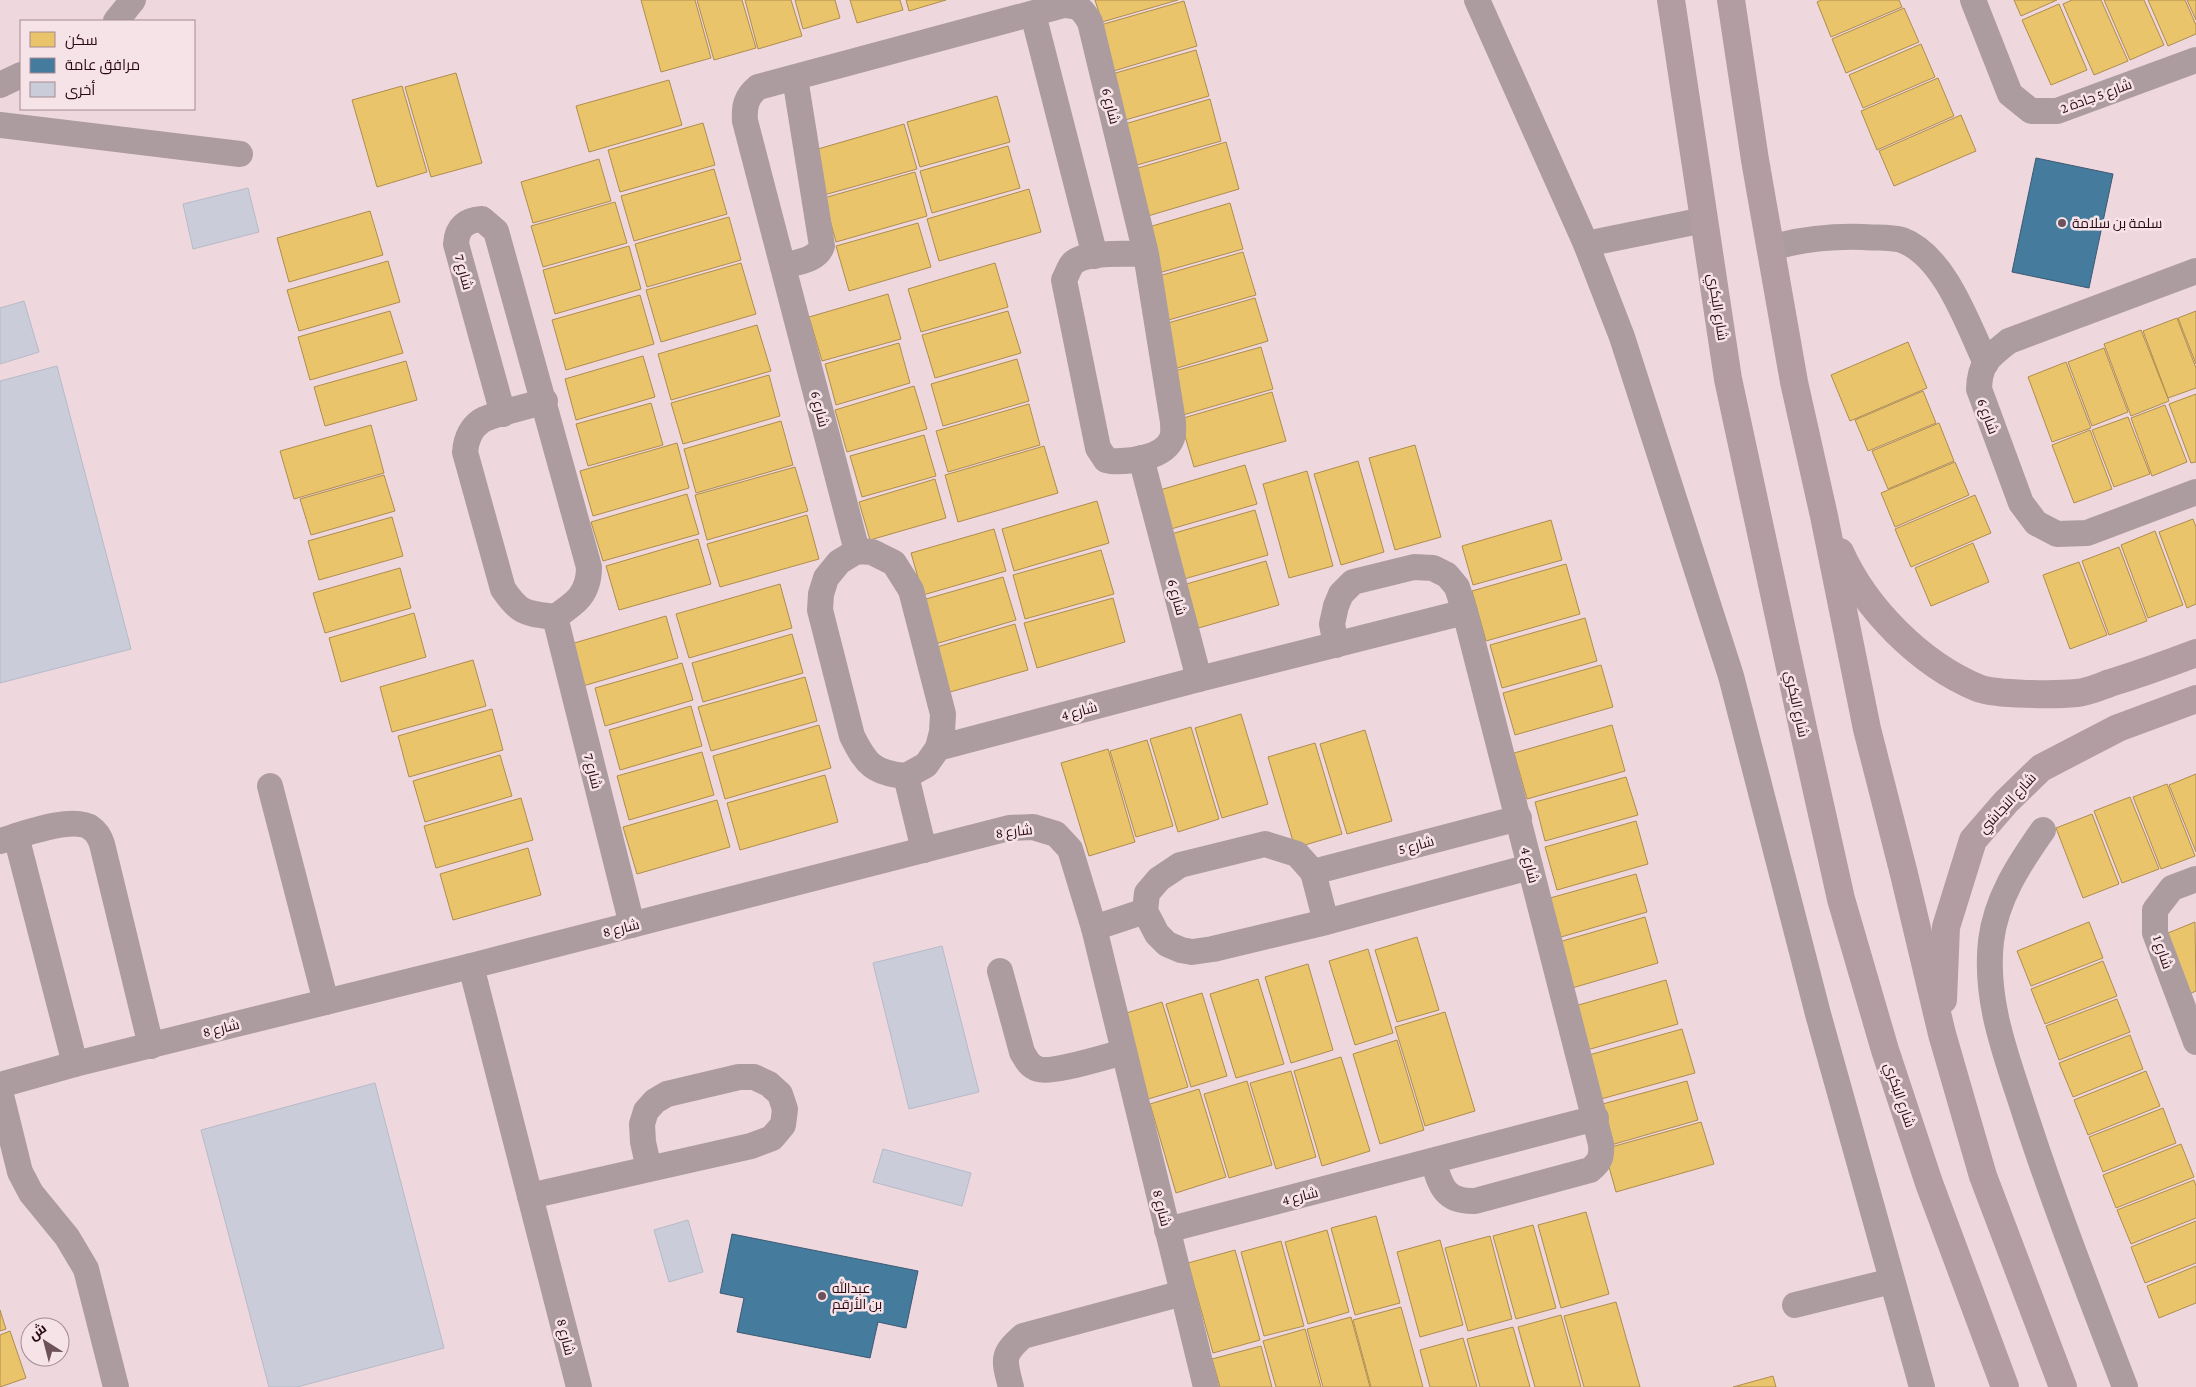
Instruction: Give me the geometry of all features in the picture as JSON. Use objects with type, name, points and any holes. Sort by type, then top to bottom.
[{"type":"main road","name":"شارع البكري","points":[[1671,0],[1728,379],[1804,733],[1842,899],[1888,1060],[1929,1183],[2005,1387]]},
{"type":"main road","points":[[1731,0],[1794,382],[1824,516],[1867,729],[1942,1034],[1983,1176],[2063,1387]]},
{"type":"main road","points":[[1824,516],[1846,566],[1872,606],[1902,637],[1940,667],[1979,688],[2025,694],[2078,693],[2157,668],[2196,653]]},
{"type":"main road","name":"شارع النجاشي","points":[[1942,1034],[1946,927],[1973,840],[2006,802],[2041,768],[2118,728],[2196,699]]},
{"type":"street","points":[[117,20],[133,0]]},
{"type":"street","points":[[1477,0],[1586,244],[1622,337],[1731,676],[1818,1014],[1922,1387]]},
{"type":"street","name":"شارع 5 جادة 2","points":[[1973,0],[2010,94],[2031,111],[2057,112],[2196,60]]},
{"type":"street","name":"شارع 6","points":[[857,552],[746,121],[744,106],[749,94],[758,87],[1064,5],[1076,6],[1084,12],[1090,22],[1146,254],[1173,422],[1172,438],[1160,452],[1141,458],[1111,461],[1106,460],[1098,448],[1064,280],[1073,263],[1095,256],[1146,254]]},
{"type":"street","points":[[1033,14],[1095,256]]},
{"type":"street","points":[[0,85],[20,75]]},
{"type":"street","points":[[783,266],[811,258],[822,246],[795,78]]},
{"type":"street","points":[[0,125],[240,154]]},
{"type":"street","name":"شارع 7","points":[[503,414],[456,244],[459,230],[463,224],[472,220],[482,219],[496,231],[545,402],[589,567],[589,580],[584,592],[572,606],[555,617],[632,925]]},
{"type":"street","points":[[1586,244],[1704,220]]},
{"type":"street","points":[[1771,248],[1800,240],[1852,236],[1901,240],[1912,245],[1938,267],[1961,308],[1986,363]]},
{"type":"street","name":"شارع 6","points":[[2196,271],[2009,341],[1990,356],[1980,373],[1979,389],[2021,503],[2036,523],[2057,534],[2087,533],[2196,492]]},
{"type":"street","points":[[545,402],[481,421],[466,442],[465,452],[503,589],[516,608],[533,614],[555,617]]},
{"type":"street","name":"شارع 6","points":[[1141,458],[1199,679]]},
{"type":"street","points":[[857,552],[872,552],[894,563],[911,590],[943,714],[942,732],[938,748],[926,765],[906,776],[886,774],[872,766],[860,753],[852,736],[820,610],[821,594],[826,578],[839,562],[857,552]]},
{"type":"street","name":"شارع 4","points":[[1336,645],[1332,624],[1341,594],[1354,582],[1414,567],[1433,568],[1447,574],[1457,587],[1596,1118],[1602,1155],[1598,1164],[1590,1170],[1475,1201],[1461,1201],[1449,1196],[1440,1184],[1434,1161]]},
{"type":"street","name":"شارع 4","points":[[938,748],[1199,679],[1465,612]]},
{"type":"street","points":[[906,776],[924,850]]},
{"type":"street","points":[[270,786],[326,1002]]},
{"type":"street","name":"شارع 5","points":[[1313,872],[1519,818]]},
{"type":"street","points":[[75,1064],[8,838],[71,822],[91,828],[98,835],[102,844],[151,1046]]},
{"type":"street","name":"شارع 8","points":[[0,1085],[75,1064],[471,966],[1009,828],[1033,827],[1056,834],[1070,850],[1094,928],[1206,1387]]},
{"type":"street","points":[[2043,830],[2018,865],[1997,908],[1991,941],[1989,978],[1997,1029],[2051,1194],[2125,1387]]},
{"type":"street","points":[[1326,922],[1313,872],[1297,854],[1265,844],[1180,865],[1158,879],[1147,893],[1145,911],[1157,934],[1167,944],[1192,952],[1213,949],[1326,922],[1530,867]]},
{"type":"street","name":"شارع 1","points":[[2196,879],[2172,888],[2155,910],[2155,933],[2196,1042]]},
{"type":"street","points":[[1094,928],[1145,911]]},
{"type":"street","name":"شارع 8","points":[[471,966],[579,1387]]},
{"type":"street","points":[[1000,971],[1022,1052],[1028,1063],[1039,1070],[1052,1070],[1124,1052]]},
{"type":"street","points":[[530,1196],[751,1146],[772,1138],[783,1125],[785,1109],[780,1094],[769,1084],[754,1077],[739,1076],[667,1094],[655,1101],[646,1111],[642,1124],[643,1142],[649,1169]]},
{"type":"street","points":[[0,1091],[20,1172],[31,1193],[67,1238],[86,1269],[116,1387]]},
{"type":"street","name":"شارع 4","points":[[1167,1230],[1596,1118]]},
{"type":"street","points":[[1795,1305],[1892,1281]]},
{"type":"street","points":[[1011,1387],[1005,1364],[1008,1349],[1023,1336],[1183,1293]]},
{"type":"building: سكن","points":[[641,0],[695,0],[711,58],[661,72]]},
{"type":"building: سكن","points":[[697,0],[742,0],[756,48],[714,60]]},
{"type":"building: سكن","points":[[745,0],[791,0],[802,36],[758,49]]},
{"type":"building: سكن","points":[[795,0],[835,0],[840,18],[803,29]]},
{"type":"building: سكن","points":[[850,0],[900,0],[903,10],[857,23]]},
{"type":"building: سكن","points":[[906,0],[946,0],[909,11]]},
{"type":"building: سكن","points":[[1095,0],[1178,0],[1102,22]]},
{"type":"building: سكن","points":[[1821,0],[1899,0],[1902,7],[1831,37],[1817,2]]},
{"type":"building: سكن","points":[[2014,0],[2057,0],[2021,16]]},
{"type":"building: سكن","points":[[2072,0],[2101,0],[2128,61],[2094,75],[2063,4]]},
{"type":"building: سكن","points":[[2104,0],[2144,0],[2164,45],[2130,60]]},
{"type":"building: سكن","points":[[2148,0],[2185,0],[2196,25],[2196,34],[2168,46]]},
{"type":"building: سكن","points":[[2187,0],[2196,0],[2196,20]]},
{"type":"building: سكن","points":[[1184,1],[1197,46],[1110,72],[1097,26]]},
{"type":"building: سكن","points":[[2059,4],[2087,70],[2051,85],[2022,20]]},
{"type":"building: سكن","points":[[1904,8],[1919,42],[1846,73],[1832,39]]},
{"type":"building: سكن","points":[[1921,44],[1935,77],[1863,108],[1849,75]]},
{"type":"building: سكن","points":[[1196,50],[1209,96],[1118,122],[1105,76]]},
{"type":"building: سكن","points":[[456,73],[482,163],[431,177],[405,87]]},
{"type":"building: سكن","points":[[1938,78],[1954,116],[1877,150],[1861,111]]},
{"type":"building: سكن","points":[[669,80],[682,125],[589,152],[576,106]]},
{"type":"building: سكن","points":[[402,86],[427,172],[377,187],[352,100]]},
{"type":"building: سكن","points":[[997,96],[1010,142],[920,167],[907,122]]},
{"type":"building: سكن","points":[[1210,99],[1221,141],[1130,167],[1118,126]]},
{"type":"building: سكن","points":[[1961,115],[1976,151],[1894,186],[1879,151]]},
{"type":"building: سكن","points":[[703,123],[715,165],[620,192],[608,150]]},
{"type":"building: سكن","points":[[904,124],[917,169],[824,195],[811,151]]},
{"type":"building: سكن","points":[[1226,142],[1239,189],[1141,218],[1128,171]]},
{"type":"building: سكن","points":[[1008,146],[1020,188],[932,213],[920,171]]},
{"type":"building: سكن","points":[[599,159],[611,201],[533,223],[521,182]]},
{"type":"building: سكن","points":[[714,169],[727,214],[634,241],[621,196]]},
{"type":"building: سكن","points":[[915,172],[927,216],[836,242],[824,198]]},
{"type":"building: سكن","points":[[1029,189],[1041,232],[939,261],[927,219]]},
{"type":"building: سكن","points":[[615,202],[627,243],[543,267],[531,226]]},
{"type":"building: سكن","points":[[1230,203],[1243,249],[1155,274],[1142,229]]},
{"type":"building: سكن","points":[[370,211],[383,255],[289,282],[277,238]]},
{"type":"building: سكن","points":[[729,217],[741,260],[647,287],[635,244]]},
{"type":"building: سكن","points":[[918,223],[931,267],[849,291],[836,246]]},
{"type":"building: سكن","points":[[629,246],[641,289],[555,314],[543,270]]},
{"type":"building: سكن","points":[[1243,252],[1256,295],[1165,321],[1152,278]]},
{"type":"building: سكن","points":[[388,261],[400,302],[299,331],[287,290]]},
{"type":"building: سكن","points":[[741,263],[756,314],[661,342],[646,290]]},
{"type":"building: سكن","points":[[995,263],[1008,307],[921,332],[908,289]]},
{"type":"building: سكن","points":[[888,294],[901,339],[822,361],[809,317]]},
{"type":"building: سكن","points":[[640,295],[654,344],[566,370],[552,320]]},
{"type":"building: سكن","points":[[1255,298],[1268,341],[1174,369],[1161,325]]},
{"type":"building: سكن","points":[[390,311],[403,353],[310,380],[298,337]]},
{"type":"building: سكن","points":[[1008,311],[1021,353],[935,378],[922,335]]},
{"type":"building: سكن","points":[[2196,311],[2196,364],[2178,318]]},
{"type":"building: سكن","points":[[2177,318],[2196,368],[2196,388],[2168,398],[2143,331]]},
{"type":"building: سكن","points":[[757,325],[771,371],[671,400],[658,354]]},
{"type":"building: سكن","points":[[2141,330],[2169,401],[2131,416],[2104,344]]},
{"type":"building: سكن","points":[[1908,342],[1927,388],[1850,421],[1831,375]]},
{"type":"building: سكن","points":[[899,343],[910,383],[836,405],[825,364]]},
{"type":"building: سكن","points":[[1261,347],[1273,389],[1183,415],[1171,372]]},
{"type":"building: سكن","points":[[2104,348],[2128,412],[2092,426],[2068,362]]},
{"type":"building: سكن","points":[[643,356],[655,397],[576,420],[565,379]]},
{"type":"building: سكن","points":[[1017,359],[1029,401],[943,426],[931,384]]},
{"type":"building: سكن","points":[[406,361],[417,400],[325,426],[314,387]]},
{"type":"building: سكن","points":[[2066,362],[2091,428],[2052,442],[2028,377]]},
{"type":"building: سكن","points":[[769,375],[780,416],[683,444],[671,403]]},
{"type":"building: سكن","points":[[914,386],[927,429],[847,452],[835,410]]},
{"type":"building: سكن","points":[[1923,391],[1936,423],[1868,451],[1855,420]]},
{"type":"building: سكن","points":[[1272,392],[1286,441],[1194,467],[1180,419]]},
{"type":"building: سكن","points":[[2196,394],[2196,462],[2191,463],[2169,404]]},
{"type":"building: سكن","points":[[651,403],[663,445],[588,466],[576,424]]},
{"type":"building: سكن","points":[[1029,404],[1040,445],[948,472],[936,431]]},
{"type":"building: سكن","points":[[2165,405],[2187,462],[2152,476],[2131,418]]},
{"type":"building: سكن","points":[[2128,417],[2150,474],[2114,487],[2092,430]]},
{"type":"building: سكن","points":[[781,421],[793,465],[696,493],[684,449]]},
{"type":"building: سكن","points":[[1939,423],[1954,461],[1888,489],[1872,451]]},
{"type":"building: سكن","points":[[371,425],[384,473],[294,499],[280,451]]},
{"type":"building: سكن","points":[[2090,430],[2112,489],[2074,503],[2052,445]]},
{"type":"building: سكن","points":[[924,435],[936,476],[862,497],[850,456]]},
{"type":"building: سكن","points":[[677,443],[689,488],[593,516],[580,471]]},
{"type":"building: سكن","points":[[1415,445],[1441,537],[1395,550],[1369,458]]},
{"type":"building: سكن","points":[[1044,446],[1058,493],[958,522],[945,475]]},
{"type":"building: سكن","points":[[1358,461],[1384,552],[1341,565],[1314,474]]},
{"type":"building: سكن","points":[[1955,462],[1969,495],[1895,527],[1881,493]]},
{"type":"building: سكن","points":[[1245,465],[1257,504],[1164,531],[1153,492]]},
{"type":"building: سكن","points":[[795,467],[808,511],[707,540],[695,495]]},
{"type":"building: سكن","points":[[1307,471],[1333,566],[1289,578],[1263,484]]},
{"type":"building: سكن","points":[[384,475],[395,511],[311,535],[300,499]]},
{"type":"building: سكن","points":[[935,479],[946,518],[870,540],[859,502]]},
{"type":"building: سكن","points":[[687,494],[699,534],[603,561],[591,522]]},
{"type":"building: سكن","points":[[1975,495],[1991,533],[1911,567],[1895,529]]},
{"type":"building: سكن","points":[[1097,501],[1109,543],[1014,571],[1002,529]]},
{"type":"building: سكن","points":[[1255,510],[1268,555],[1177,581],[1164,536]]},
{"type":"building: سكن","points":[[807,515],[819,559],[720,587],[707,544]]},
{"type":"building: سكن","points":[[392,517],[403,556],[319,580],[308,541]]},
{"type":"building: سكن","points":[[2193,519],[2196,527],[2196,604],[2187,608],[2159,532]]},
{"type":"building: سكن","points":[[1551,520],[1562,560],[1473,585],[1462,546]]},
{"type":"building: سكن","points":[[994,529],[1006,571],[923,595],[911,553]]},
{"type":"building: سكن","points":[[2155,531],[2183,605],[2148,618],[2121,545]]},
{"type":"building: سكن","points":[[698,539],[711,584],[619,610],[606,566]]},
{"type":"building: سكن","points":[[1973,543],[1989,582],[1931,606],[1915,568]]},
{"type":"building: سكن","points":[[2119,547],[2147,621],[2109,635],[2082,561]]},
{"type":"building: سكن","points":[[1101,550],[1114,594],[1025,619],[1013,575]]},
{"type":"building: سكن","points":[[1266,561],[1279,605],[1188,631],[1176,587]]},
{"type":"building: سكن","points":[[2079,562],[2107,635],[2070,649],[2043,575]]},
{"type":"building: سكن","points":[[1566,564],[1580,614],[1486,641],[1472,591]]},
{"type":"building: سكن","points":[[400,568],[411,608],[325,633],[313,593]]},
{"type":"building: سكن","points":[[1003,577],[1016,620],[932,645],[919,601]]},
{"type":"building: سكن","points":[[780,584],[792,628],[689,658],[676,614]]},
{"type":"building: سكن","points":[[1113,598],[1125,642],[1037,668],[1024,623]]},
{"type":"building: سكن","points":[[414,613],[426,657],[341,682],[329,638]]},
{"type":"building: سكن","points":[[666,616],[678,658],[583,686],[571,644]]},
{"type":"building: سكن","points":[[1585,618],[1597,661],[1502,688],[1490,645]]},
{"type":"building: سكن","points":[[1015,624],[1028,670],[943,694],[930,649]]},
{"type":"building: سكن","points":[[792,634],[803,673],[703,702],[692,663]]},
{"type":"building: سكن","points":[[473,660],[486,706],[392,732],[380,687]]},
{"type":"building: سكن","points":[[682,663],[693,700],[605,726],[595,688]]},
{"type":"building: سكن","points":[[1601,665],[1613,707],[1515,735],[1503,693]]},
{"type":"building: سكن","points":[[805,677],[817,721],[711,751],[698,707]]},
{"type":"building: سكن","points":[[691,706],[702,746],[620,770],[609,730]]},
{"type":"building: سكن","points":[[492,709],[503,750],[409,777],[398,736]]},
{"type":"building: سكن","points":[[1241,714],[1268,804],[1222,818],[1195,728]]},
{"type":"building: سكن","points":[[819,725],[831,768],[725,799],[713,756]]},
{"type":"building: سكن","points":[[1612,725],[1625,771],[1527,799],[1514,753]]},
{"type":"building: سكن","points":[[1191,727],[1219,819],[1178,832],[1150,739]]},
{"type":"building: سكن","points":[[1365,730],[1392,821],[1347,834],[1320,744]]},
{"type":"building: سكن","points":[[1147,740],[1173,826],[1136,837],[1110,751]]},
{"type":"building: سكن","points":[[1315,743],[1342,834],[1295,848],[1268,757]]},
{"type":"building: سكن","points":[[1108,749],[1135,842],[1089,856],[1061,763]]},
{"type":"building: سكن","points":[[702,752],[714,795],[629,820],[617,776]]},
{"type":"building: سكن","points":[[500,755],[512,796],[425,822],[413,781]]},
{"type":"building: سكن","points":[[2196,774],[2196,852],[2169,785]]},
{"type":"building: سكن","points":[[825,775],[838,822],[740,850],[727,803]]},
{"type":"building: سكن","points":[[1626,777],[1638,815],[1545,841],[1535,802]]},
{"type":"building: سكن","points":[[2167,784],[2195,856],[2161,869],[2133,797]]},
{"type":"building: سكن","points":[[2130,797],[2159,869],[2122,883],[2094,811]]},
{"type":"building: سكن","points":[[521,798],[533,840],[436,868],[424,826]]},
{"type":"building: سكن","points":[[717,800],[730,847],[637,874],[623,827]]},
{"type":"building: سكن","points":[[2092,814],[2119,884],[2083,898],[2056,828]]},
{"type":"building: سكن","points":[[1636,821],[1648,864],[1557,890],[1545,847]]},
{"type":"building: سكن","points":[[528,848],[541,895],[453,920],[440,874]]},
{"type":"building: سكن","points":[[1636,874],[1647,912],[1561,937],[1550,898]]},
{"type":"building: سكن","points":[[1645,917],[1658,963],[1572,988],[1559,942]]},
{"type":"building: سكن","points":[[2089,922],[2103,958],[2031,986],[2017,951]]},
{"type":"building: سكن","points":[[2195,922],[2196,991],[2187,995],[2163,935]]},
{"type":"building: سكن","points":[[1417,937],[1439,1010],[1397,1022],[1375,950]]},
{"type":"building: سكن","points":[[1368,949],[1393,1033],[1355,1045],[1329,961]]},
{"type":"building: سكن","points":[[2103,961],[2117,996],[2045,1024],[2031,989]]},
{"type":"building: سكن","points":[[1308,964],[1333,1050],[1291,1063],[1265,977]]},
{"type":"building: سكن","points":[[1258,979],[1284,1064],[1236,1078],[1210,994]]},
{"type":"building: سكن","points":[[1666,980],[1678,1024],[1587,1050],[1575,1006]]},
{"type":"building: سكن","points":[[1202,993],[1227,1076],[1191,1087],[1166,1004]]},
{"type":"building: سكن","points":[[2117,999],[2130,1032],[2059,1060],[2046,1026]]},
{"type":"building: سكن","points":[[1162,1002],[1188,1087],[1145,1100],[1120,1015]]},
{"type":"building: سكن","points":[[1445,1012],[1475,1111],[1425,1126],[1395,1027]]},
{"type":"building: سكن","points":[[1682,1029],[1695,1073],[1601,1099],[1589,1055]]},
{"type":"building: سكن","points":[[2130,1035],[2143,1069],[2073,1097],[2059,1063]]},
{"type":"building: سكن","points":[[1397,1040],[1424,1130],[1380,1144],[1353,1054]]},
{"type":"building: سكن","points":[[1341,1057],[1370,1151],[1322,1166],[1294,1071]]},
{"type":"building: سكن","points":[[1291,1071],[1316,1157],[1276,1169],[1250,1083]]},
{"type":"building: سكن","points":[[2146,1071],[2160,1106],[2088,1135],[2074,1100]]},
{"type":"building: سكن","points":[[1247,1081],[1272,1165],[1229,1178],[1204,1094]]},
{"type":"building: سكن","points":[[1687,1081],[1698,1120],[1611,1145],[1599,1105]]},
{"type":"building: سكن","points":[[1199,1089],[1226,1177],[1176,1193],[1150,1104]]},
{"type":"building: سكن","points":[[2163,1108],[2176,1143],[2103,1172],[2089,1137]]},
{"type":"building: سكن","points":[[1701,1122],[1714,1164],[1616,1192],[1604,1149]]},
{"type":"building: سكن","points":[[2181,1144],[2194,1177],[2116,1208],[2103,1175]]},
{"type":"building: سكن","points":[[2194,1180],[2196,1186],[2196,1218],[2131,1244],[2117,1210]]},
{"type":"building: سكن","points":[[1586,1212],[1609,1294],[1561,1308],[1538,1225]]},
{"type":"building: سكن","points":[[1376,1216],[1400,1303],[1355,1315],[1331,1228]]},
{"type":"building: سكن","points":[[2196,1221],[2196,1263],[2145,1283],[2131,1247]]},
{"type":"building: سكن","points":[[1533,1225],[1556,1308],[1516,1319],[1493,1236]]},
{"type":"building: سكن","points":[[1327,1230],[1349,1312],[1308,1324],[1285,1242]]},
{"type":"building: سكن","points":[[1490,1236],[1512,1319],[1468,1331],[1445,1248]]},
{"type":"building: سكن","points":[[1440,1240],[1463,1325],[1420,1337],[1397,1252]]},
{"type":"building: سكن","points":[[1281,1241],[1304,1326],[1264,1336],[1241,1252]]},
{"type":"building: سكن","points":[[1235,1250],[1260,1340],[1213,1353],[1188,1263]]},
{"type":"building: سكن","points":[[2196,1266],[2196,1303],[2159,1318],[2147,1286]]},
{"type":"building: سكن","points":[[1616,1302],[1640,1387],[1584,1387],[1564,1316]]},
{"type":"building: سكن","points":[[1401,1307],[1423,1387],[1371,1387],[1353,1320]]},
{"type":"building: سكن","points":[[0,1310],[6,1329],[0,1331]]},
{"type":"building: سكن","points":[[1561,1315],[1581,1387],[1535,1387],[1518,1327]]},
{"type":"building: سكن","points":[[1351,1317],[1370,1387],[1323,1387],[1307,1329]]},
{"type":"building: سكن","points":[[1513,1327],[1530,1387],[1480,1387],[1467,1339]]},
{"type":"building: سكن","points":[[1305,1329],[1321,1387],[1276,1387],[1263,1341]]},
{"type":"building: سكن","points":[[10,1331],[20,1360],[20,1367],[22,1367],[26,1378],[0,1387],[0,1335]]},
{"type":"building: سكن","points":[[1463,1338],[1477,1387],[1430,1387],[1420,1350]]},
{"type":"building: سكن","points":[[1261,1346],[1272,1387],[1220,1387],[1212,1359]]},
{"type":"building: سكن","points":[[1773,1376],[1776,1387],[1733,1387]]},
{"type":"building: مرافق عامة","name":"سلمة بن سلامة","points":[[2036,158],[2113,174],[2089,288],[2012,272]]},
{"type":"building: مرافق عامة","name":"عبدالله بن الأرقم","points":[[732,1234],[918,1271],[906,1328],[878,1322],[870,1358],[737,1332],[744,1298],[720,1293]]},
{"type":"building: أخرى","points":[[248,188],[259,232],[193,249],[183,204]]},
{"type":"building: أخرى","points":[[24,301],[39,352],[0,364],[0,308]]},
{"type":"building: أخرى","points":[[57,366],[131,649],[0,683],[0,381]]},
{"type":"building: أخرى","points":[[942,946],[979,1092],[909,1109],[873,963]]},
{"type":"building: أخرى","points":[[375,1083],[444,1348],[297,1387],[269,1387],[201,1130]]},
{"type":"building: أخرى","points":[[883,1149],[971,1173],[962,1206],[873,1182]]},
{"type":"building: أخرى","points":[[688,1220],[703,1272],[669,1282],[654,1230]]},
{"type":"place","name":"سلمة بن سلامة","points":[[2062,223]]},
{"type":"place","name":"عبدالله بن الأرقم","points":[[822,1296]]}]
